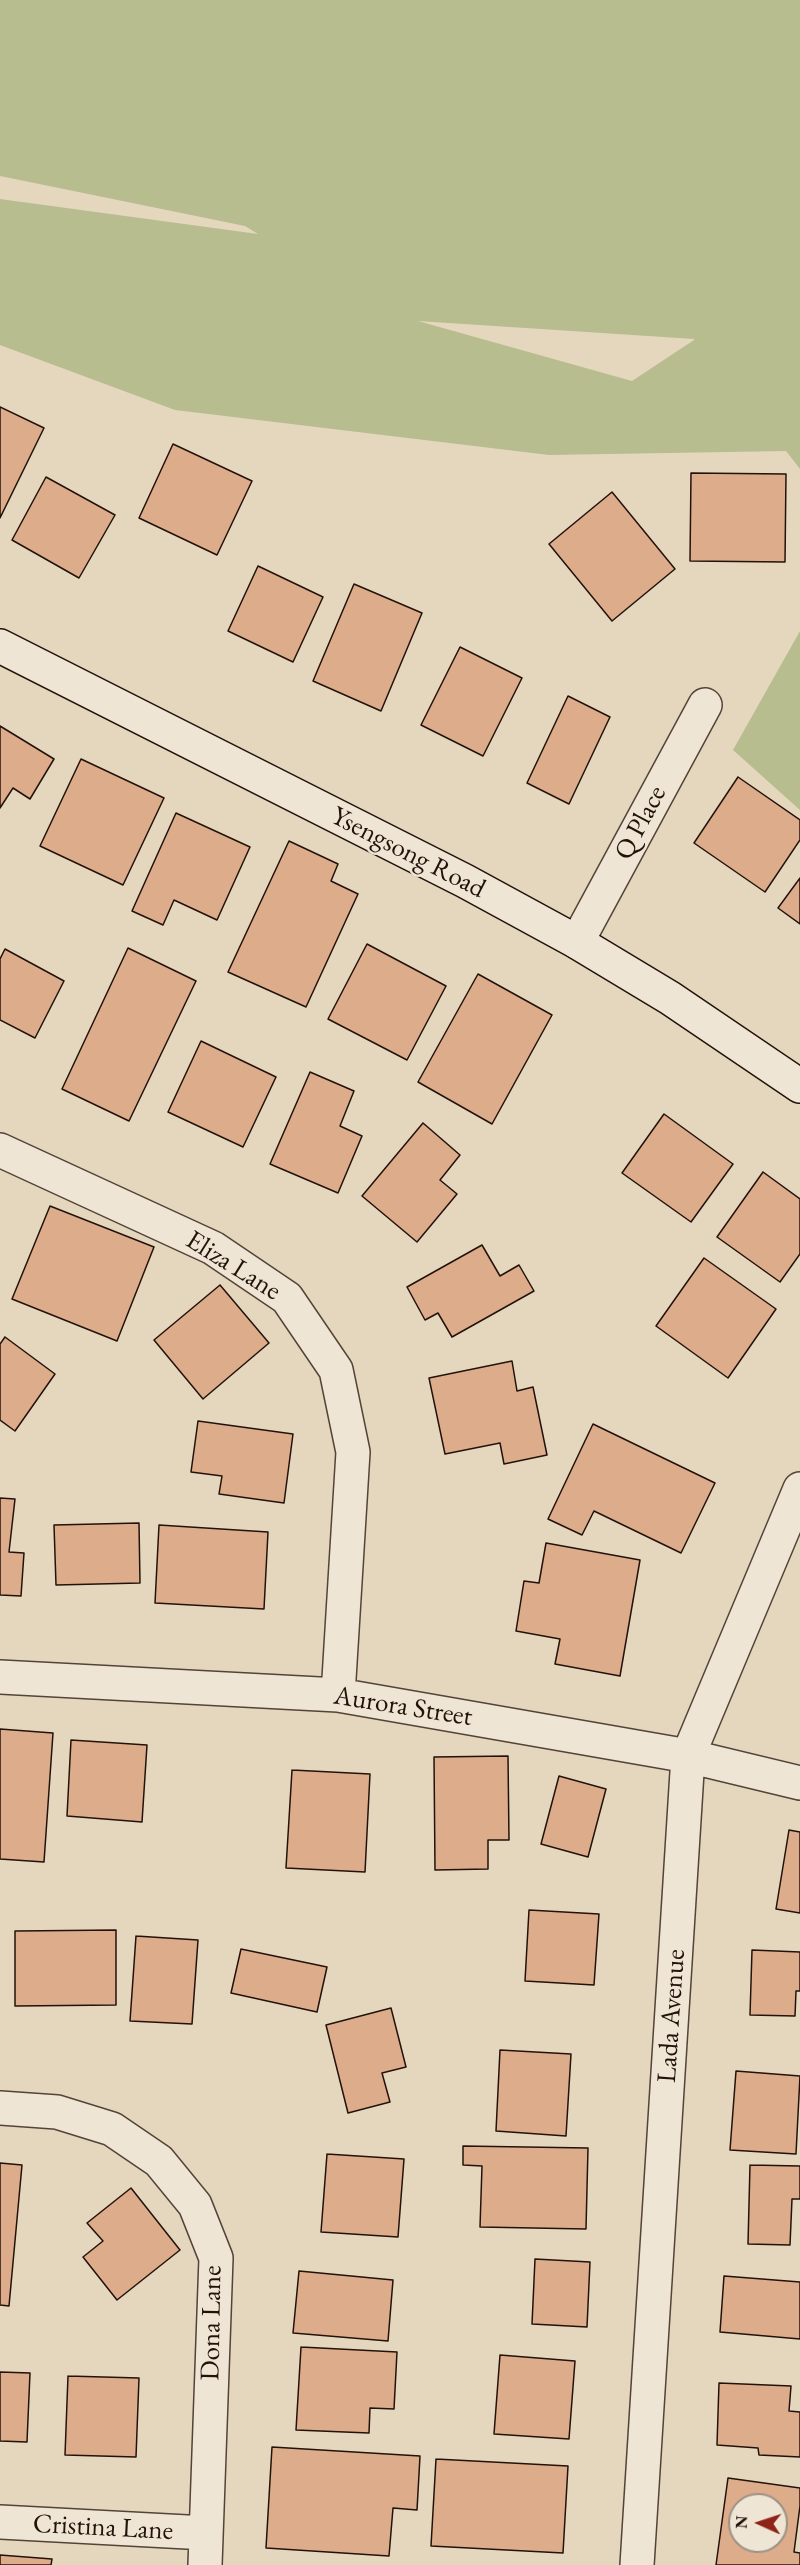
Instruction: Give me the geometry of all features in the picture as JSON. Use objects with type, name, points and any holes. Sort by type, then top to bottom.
[{"type":"street","name":"Ysengsong Road","points":[[0,646],[465,881],[577,942],[670,998],[800,1086]]},
{"type":"street","name":"Q Place","points":[[577,942],[705,705]]},
{"type":"street","name":"Eliza Lane","points":[[0,1150],[213,1248],[287,1298],[336,1370],[353,1452],[338,1695]]},
{"type":"street","name":"Lada Avenue","points":[[637,2565],[688,1756],[800,1489]]},
{"type":"street","name":"Aurora Street","points":[[0,1677],[338,1695],[688,1756],[800,1783]]},
{"type":"street","name":"Dona Lane","points":[[0,2108],[57,2112],[112,2129],[159,2161],[195,2205],[216,2258],[205,2565]]},
{"type":"street","name":"Cristina Lane","points":[[0,2522],[206,2533]]},
{"type":"green space","points":[[0,0],[800,0],[800,469],[786,451],[549,455],[175,410],[0,345],[0,199],[258,234],[245,226],[0,176]],"holes":[[[418,321],[694,339],[632,381]]]},
{"type":"green space","points":[[800,631],[800,810],[733,750]]},
{"type":"building","points":[[0,407],[44,428],[0,518]]},
{"type":"building","points":[[173,444],[252,481],[217,555],[139,518]]},
{"type":"building","points":[[691,473],[786,474],[785,562],[690,561]]},
{"type":"building","points":[[46,477],[115,515],[79,578],[12,540]]},
{"type":"building","points":[[612,492],[675,569],[612,621],[549,544]]},
{"type":"building","points":[[258,566],[323,597],[293,662],[228,631]]},
{"type":"building","points":[[354,584],[422,613],[381,711],[313,681]]},
{"type":"building","points":[[460,647],[522,678],[483,756],[421,725]]},
{"type":"building","points":[[568,696],[610,717],[569,804],[527,783]]},
{"type":"building","points":[[0,726],[54,759],[30,799],[13,788],[0,808]]},
{"type":"building","points":[[81,759],[164,798],[123,885],[40,846]]},
{"type":"building","points":[[738,777],[800,820],[800,840],[765,892],[694,843]]},
{"type":"building","points":[[176,813],[250,847],[217,920],[174,900],[163,925],[132,911]]},
{"type":"building","points":[[289,841],[338,864],[331,881],[358,894],[306,1007],[228,972]]},
{"type":"building","points":[[800,878],[800,924],[778,908]]},
{"type":"building","points":[[367,944],[446,986],[407,1060],[328,1019]]},
{"type":"building","points":[[128,948],[196,981],[129,1121],[62,1089]]},
{"type":"building","points":[[5,949],[64,981],[35,1038],[0,1020],[0,959]]},
{"type":"building","points":[[478,974],[552,1015],[492,1124],[418,1082]]},
{"type":"building","points":[[201,1041],[276,1077],[243,1147],[168,1112]]},
{"type":"building","points":[[310,1072],[354,1091],[340,1126],[362,1136],[338,1193],[270,1164]]},
{"type":"building","points":[[664,1114],[733,1164],[691,1222],[622,1173]]},
{"type":"building","points":[[423,1123],[460,1155],[440,1180],[457,1194],[417,1242],[362,1196]]},
{"type":"building","points":[[763,1172],[800,1199],[800,1254],[780,1282],[717,1237]]},
{"type":"building","points":[[50,1206],[154,1247],[117,1341],[12,1299]]},
{"type":"building","points":[[482,1245],[500,1276],[519,1265],[534,1291],[452,1337],[438,1313],[425,1320],[407,1287]]},
{"type":"building","points":[[704,1258],[776,1309],[728,1378],[656,1326]]},
{"type":"building","points":[[220,1285],[269,1343],[203,1399],[154,1340]]},
{"type":"building","points":[[5,1337],[55,1374],[15,1431],[0,1420],[0,1344]]},
{"type":"building","points":[[512,1361],[517,1391],[533,1387],[547,1455],[504,1464],[500,1443],[445,1454],[429,1378]]},
{"type":"building","points":[[198,1421],[293,1434],[284,1503],[219,1494],[222,1476],[191,1472]]},
{"type":"building","points":[[593,1424],[715,1483],[681,1553],[594,1511],[582,1535],[548,1519]]},
{"type":"building","points":[[0,1498],[15,1499],[9,1552],[24,1553],[21,1596],[0,1595]]},
{"type":"building","points":[[139,1523],[140,1583],[56,1585],[54,1525]]},
{"type":"building","points":[[159,1525],[268,1532],[264,1609],[155,1603]]},
{"type":"building","points":[[546,1543],[640,1560],[620,1676],[555,1664],[560,1639],[516,1631],[524,1581],[539,1583]]},
{"type":"building","points":[[0,1729],[53,1733],[44,1862],[0,1859]]},
{"type":"building","points":[[71,1740],[147,1745],[142,1822],[67,1816]]},
{"type":"building","points":[[508,1756],[509,1840],[488,1840],[488,1869],[435,1870],[434,1757]]},
{"type":"building","points":[[292,1770],[370,1774],[365,1872],[286,1868]]},
{"type":"building","points":[[559,1776],[606,1789],[588,1857],[541,1844]]},
{"type":"building","points":[[789,1830],[800,1832],[800,1913],[776,1909]]},
{"type":"building","points":[[529,1910],[599,1914],[594,1985],[525,1981]]},
{"type":"building","points":[[116,1930],[116,2005],[15,2006],[15,1931]]},
{"type":"building","points":[[136,1936],[198,1940],[192,2024],[130,2021]]},
{"type":"building","points":[[241,1949],[327,1967],[317,2012],[231,1993]]},
{"type":"building","points":[[752,1950],[800,1952],[800,1991],[796,1991],[795,2016],[750,2015]]},
{"type":"building","points":[[391,2008],[406,2067],[382,2073],[390,2102],[348,2113],[326,2025]]},
{"type":"building","points":[[500,2050],[571,2054],[566,2136],[496,2131]]},
{"type":"building","points":[[736,2071],[800,2076],[796,2154],[730,2150]]},
{"type":"building","points":[[463,2146],[588,2148],[586,2229],[480,2227],[482,2166],[463,2165]]},
{"type":"building","points":[[327,2154],[404,2159],[398,2237],[321,2232]]},
{"type":"building","points":[[0,2163],[22,2165],[9,2306],[0,2305]]},
{"type":"building","points":[[750,2165],[800,2166],[800,2199],[792,2199],[790,2245],[748,2244]]},
{"type":"building","points":[[131,2188],[180,2250],[117,2300],[83,2257],[103,2241],[87,2223]]},
{"type":"building","points":[[535,2259],[590,2262],[587,2327],[532,2324]]},
{"type":"building","points":[[299,2271],[393,2280],[388,2341],[293,2333]]},
{"type":"building","points":[[724,2276],[800,2282],[800,2339],[720,2332]]},
{"type":"building","points":[[301,2347],[397,2352],[394,2409],[370,2408],[369,2433],[296,2430]]},
{"type":"building","points":[[500,2355],[575,2361],[569,2439],[494,2434]]},
{"type":"building","points":[[0,2372],[30,2373],[27,2442],[0,2441]]},
{"type":"building","points":[[68,2376],[139,2378],[136,2457],[65,2455]]},
{"type":"building","points":[[719,2383],[791,2386],[789,2411],[800,2412],[800,2457],[759,2455],[758,2448],[717,2445]]},
{"type":"building","points":[[272,2447],[420,2456],[417,2510],[393,2508],[389,2556],[266,2548]]},
{"type":"building","points":[[436,2459],[568,2466],[563,2553],[431,2546]]},
{"type":"building","points":[[728,2478],[800,2488],[794,2552],[800,2553],[800,2565],[716,2565]]},
{"type":"building","points":[[0,2555],[52,2559],[51,2565],[0,2565]]}]
